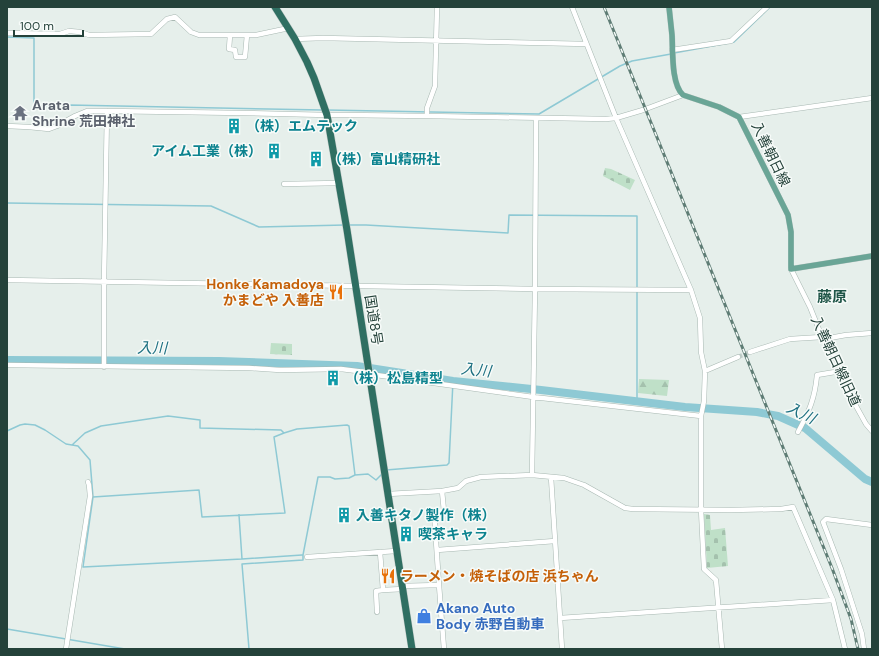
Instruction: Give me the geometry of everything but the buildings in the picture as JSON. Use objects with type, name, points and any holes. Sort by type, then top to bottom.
[{"type":"highway","name":"国道8号","points":[[275,7],[289,28],[314,78],[327,115],[412,649]]},
{"type":"main road","points":[[669,7],[676,81],[680,92],[683,95]]},
{"type":"main road","name":"入善朝日線","points":[[683,95],[719,107],[739,117],[788,215],[790,232],[790,269]]},
{"type":"main road","points":[[790,269],[872,256]]},
{"type":"street","points":[[427,116],[427,108],[435,86],[437,7]]},
{"type":"street","points":[[572,7],[616,118],[691,290],[700,318],[701,352],[705,371],[704,401],[701,416],[701,509],[704,569],[716,580],[722,649]]},
{"type":"street","points":[[672,50],[731,40],[767,7]]},
{"type":"street","points":[[7,34],[60,34],[69,31],[89,35],[151,34],[167,19],[175,17],[191,32],[199,35],[256,35],[289,28]]},
{"type":"street","points":[[230,35],[229,49],[235,50],[236,57],[245,57],[247,35]]},
{"type":"street","points":[[295,39],[323,38],[586,44]]},
{"type":"street","points":[[7,126],[49,129],[87,111],[344,114],[606,120],[642,110],[683,95]]},
{"type":"street","points":[[739,117],[872,98]]},
{"type":"street","points":[[104,366],[107,111]]},
{"type":"street","points":[[532,475],[536,118]]},
{"type":"street","points":[[284,184],[339,183]]},
{"type":"street","name":"入善朝日線旧道","points":[[790,269],[810,307],[823,338],[838,362],[846,388],[866,424],[872,431]]},
{"type":"street","points":[[7,280],[535,289],[691,290]]},
{"type":"street","points":[[750,352],[790,339],[823,338],[872,333]]},
{"type":"street","points":[[705,371],[738,357]]},
{"type":"street","points":[[7,365],[249,368],[280,370],[341,369],[533,397],[701,416]]},
{"type":"street","points":[[798,432],[813,399],[817,375],[841,371]]},
{"type":"street","points":[[866,424],[872,425]]},
{"type":"street","points":[[388,494],[442,491],[458,488],[466,482],[481,477],[532,475],[564,478],[584,485],[626,508],[633,510],[731,510],[781,509],[793,507],[832,600],[845,649]]},
{"type":"street","points":[[551,477],[562,649]]},
{"type":"street","points":[[66,649],[90,496],[90,485],[88,482]]},
{"type":"street","points":[[442,491],[444,511],[434,512],[444,649]]},
{"type":"street","points":[[864,649],[862,634],[841,569],[823,522],[826,519],[872,525]]},
{"type":"street","points":[[437,550],[555,541]]},
{"type":"street","points":[[307,557],[396,551]]},
{"type":"street","points":[[380,552],[383,590]]},
{"type":"street","points":[[377,612],[376,591],[439,585]]},
{"type":"street","points":[[560,618],[832,600]]},
{"type":"green space","points":[[605,168],[611,169],[635,180],[630,190],[603,176]]},
{"type":"green space","points":[[271,343],[292,344],[292,355],[270,354]]},
{"type":"green space","points":[[639,379],[669,380],[667,396],[638,393]]},
{"type":"green space","points":[[704,514],[710,515],[711,530],[725,528],[728,566],[707,568]]},
{"type":"waterway","points":[[674,53],[734,42],[770,7]]},
{"type":"waterway","points":[[7,37],[34,38],[34,106],[69,105],[323,110]]},
{"type":"waterway","points":[[327,110],[539,114],[620,66],[632,61],[671,54]]},
{"type":"waterway","points":[[7,203],[211,206],[259,227],[345,225]]},
{"type":"waterway","points":[[348,225],[508,233],[509,215],[637,216],[637,401]]},
{"type":"waterway","name":"入川","points":[[7,360],[219,361],[357,366],[453,381],[685,407],[757,412],[778,416],[805,428],[865,479],[872,482]]},
{"type":"waterway","points":[[386,470],[447,465],[449,463],[453,381]]},
{"type":"waterway","points":[[72,445],[85,433],[101,426],[168,416],[200,420],[200,428],[281,430],[284,433],[297,429],[347,425],[349,426],[355,475]]},
{"type":"waterway","points":[[7,431],[20,425],[35,425],[66,444],[78,446],[90,460],[93,497],[83,567],[242,559]]},
{"type":"waterway","points":[[93,497],[199,490],[202,517],[285,513],[274,437],[284,433]]},
{"type":"waterway","points":[[249,649],[242,564],[303,560],[318,477],[330,477],[335,479],[368,474],[376,480],[382,474]]},
{"type":"waterway","points":[[239,515],[242,559],[302,555]]},
{"type":"waterway","points":[[7,629],[125,649]]},
{"type":"tunnel","points":[[738,357],[750,352]]},
{"type":"railway","points":[[604,7],[832,568],[851,619],[858,649]]},
{"type":"place","name":"Arata Shrine 荒田神社","points":[[20,113]]},
{"type":"place","name":"（株）エムテック","points":[[234,126]]},
{"type":"place","name":"アイム工業（株）","points":[[274,151]]},
{"type":"place","name":"（株）富山精研社","points":[[316,159]]},
{"type":"place","name":"Honke Kamadoya かまどや 入善店","points":[[336,292]]},
{"type":"place","name":"（株）松島精型","points":[[333,378]]},
{"type":"place","name":"入善キタノ製作（株）","points":[[344,515]]},
{"type":"place","name":"喫茶キャラ","points":[[406,534]]},
{"type":"place","name":"ラーメン・焼そばの店 浜ちゃん","points":[[388,576]]},
{"type":"place","name":"Akano Auto Body 赤野自動車","points":[[424,616]]},
{"type":"district","name":"藤原","points":[[832,297]]}]
